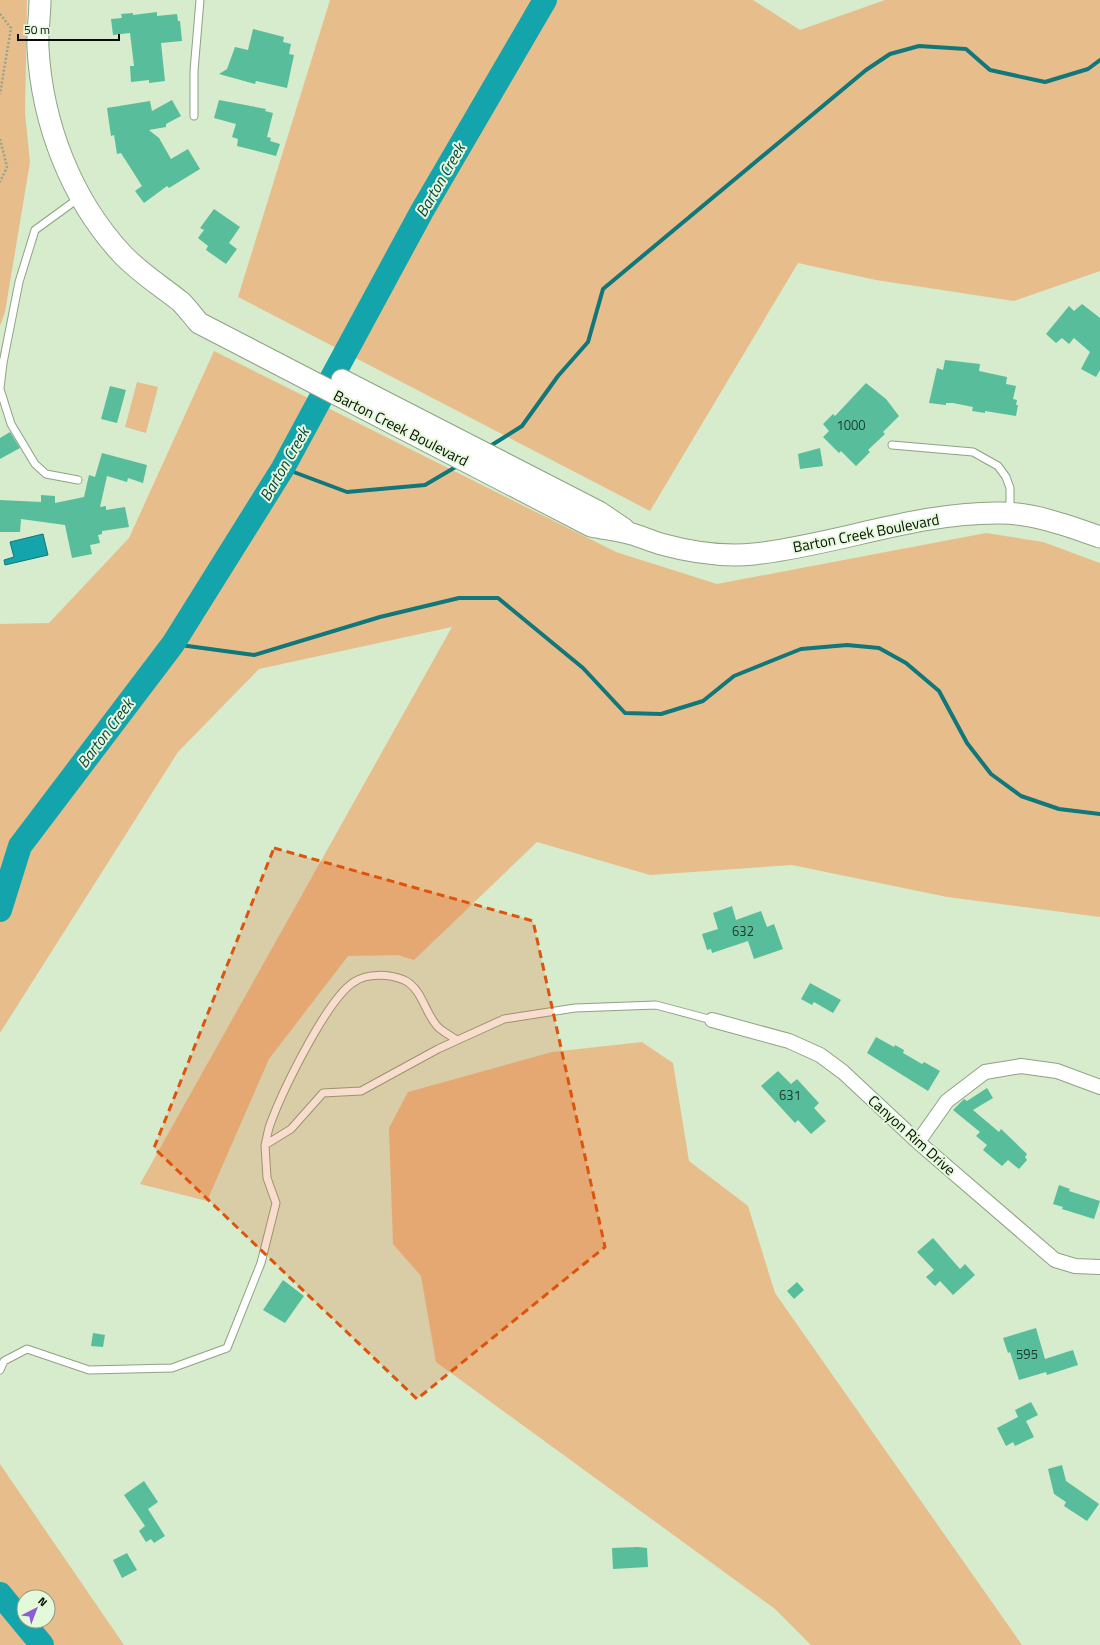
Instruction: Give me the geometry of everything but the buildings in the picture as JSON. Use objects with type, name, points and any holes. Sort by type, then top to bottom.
[{"type":"street","name":"Barton Creek Boulevard","points":[[40,0],[38,47],[42,86],[59,151],[71,179],[103,232],[124,256],[154,283],[203,317],[595,519],[632,534],[682,549],[712,553],[752,554],[784,549],[947,516],[976,513],[1027,516],[1062,524],[1100,537]]},
{"type":"street","name":"Canyon Rim Drive","points":[[712,1020],[789,1041],[820,1055],[843,1072],[918,1142],[1055,1260],[1074,1266],[1100,1268]]},
{"type":"street","points":[[918,1142],[947,1101],[985,1072],[1021,1066],[1057,1071],[1100,1087]]},
{"type":"lane","points":[[194,116],[194,71],[200,0]]},
{"type":"lane","points":[[78,480],[46,474],[35,464],[11,424],[0,389],[3,363],[18,282],[35,230],[81,196]]},
{"type":"lane","points":[[892,445],[973,452],[998,466],[1006,477],[1010,488],[1010,514]]},
{"type":"lane","points":[[0,1370],[4,1361],[27,1349],[89,1370],[172,1368],[227,1348],[261,1263],[276,1203],[267,1178],[265,1146],[271,1122],[304,1053],[339,994],[354,981],[371,976],[391,977],[405,980],[414,988],[439,1028],[457,1040]]},
{"type":"lane","points":[[265,1146],[291,1129],[323,1093],[361,1090],[457,1040],[504,1019],[575,1008],[656,1005],[712,1020]]},
{"type":"path","points":[[0,14],[11,28],[0,94]]},
{"type":"path","points":[[0,140],[7,167],[0,182]]},
{"type":"highlighted area","points":[[274,848],[533,921],[605,1247],[417,1399],[154,1148]]},
{"type":"shaded area","points":[[0,0],[27,0],[25,113],[30,162],[5,312],[0,326]]},
{"type":"shaded area","points":[[330,0],[753,0],[800,30],[885,0],[1100,0],[1100,271],[1014,301],[876,280],[798,263],[650,511],[238,297]]},
{"type":"shaded area","points":[[214,351],[616,552],[717,584],[986,533],[1043,542],[1100,563],[1100,917],[947,897],[792,865],[650,875],[537,842],[414,960],[398,955],[348,956],[269,1059],[207,1201],[140,1184],[452,627],[259,669],[178,752],[0,1033],[0,624],[49,623],[129,538]]},
{"type":"shaded area","points":[[137,382],[158,387],[146,433],[125,427]]},
{"type":"shaded area","points":[[642,1042],[673,1063],[689,1161],[748,1206],[775,1293],[1022,1645],[811,1645],[775,1609],[436,1362],[421,1276],[393,1244],[389,1128],[408,1092],[552,1052]]},
{"type":"shaded area","points":[[0,1464],[124,1645],[0,1645]]},
{"type":"water","points":[[43,534],[48,555],[5,565],[4,560],[14,557],[10,542]]},
{"type":"waterway","name":"Barton Creek","points":[[0,910],[20,846],[173,644],[283,468],[422,211],[545,0]]},
{"type":"waterway","points":[[487,448],[522,426],[558,376],[588,342],[603,289],[866,70],[890,54],[919,46],[966,49],[990,70],[1045,82],[1088,69],[1100,60]]},
{"type":"waterway","points":[[283,468],[347,492],[425,485],[459,465]]},
{"type":"waterway","points":[[173,644],[254,655],[380,617],[459,598],[498,598],[583,668],[625,713],[661,714],[703,701],[734,676],[801,649],[847,645],[879,648],[906,663],[939,691],[967,743],[991,774],[1021,796],[1059,809],[1100,814]]},
{"type":"waterway","name":"Barton Creek","points":[[0,1594],[42,1645]]}]
